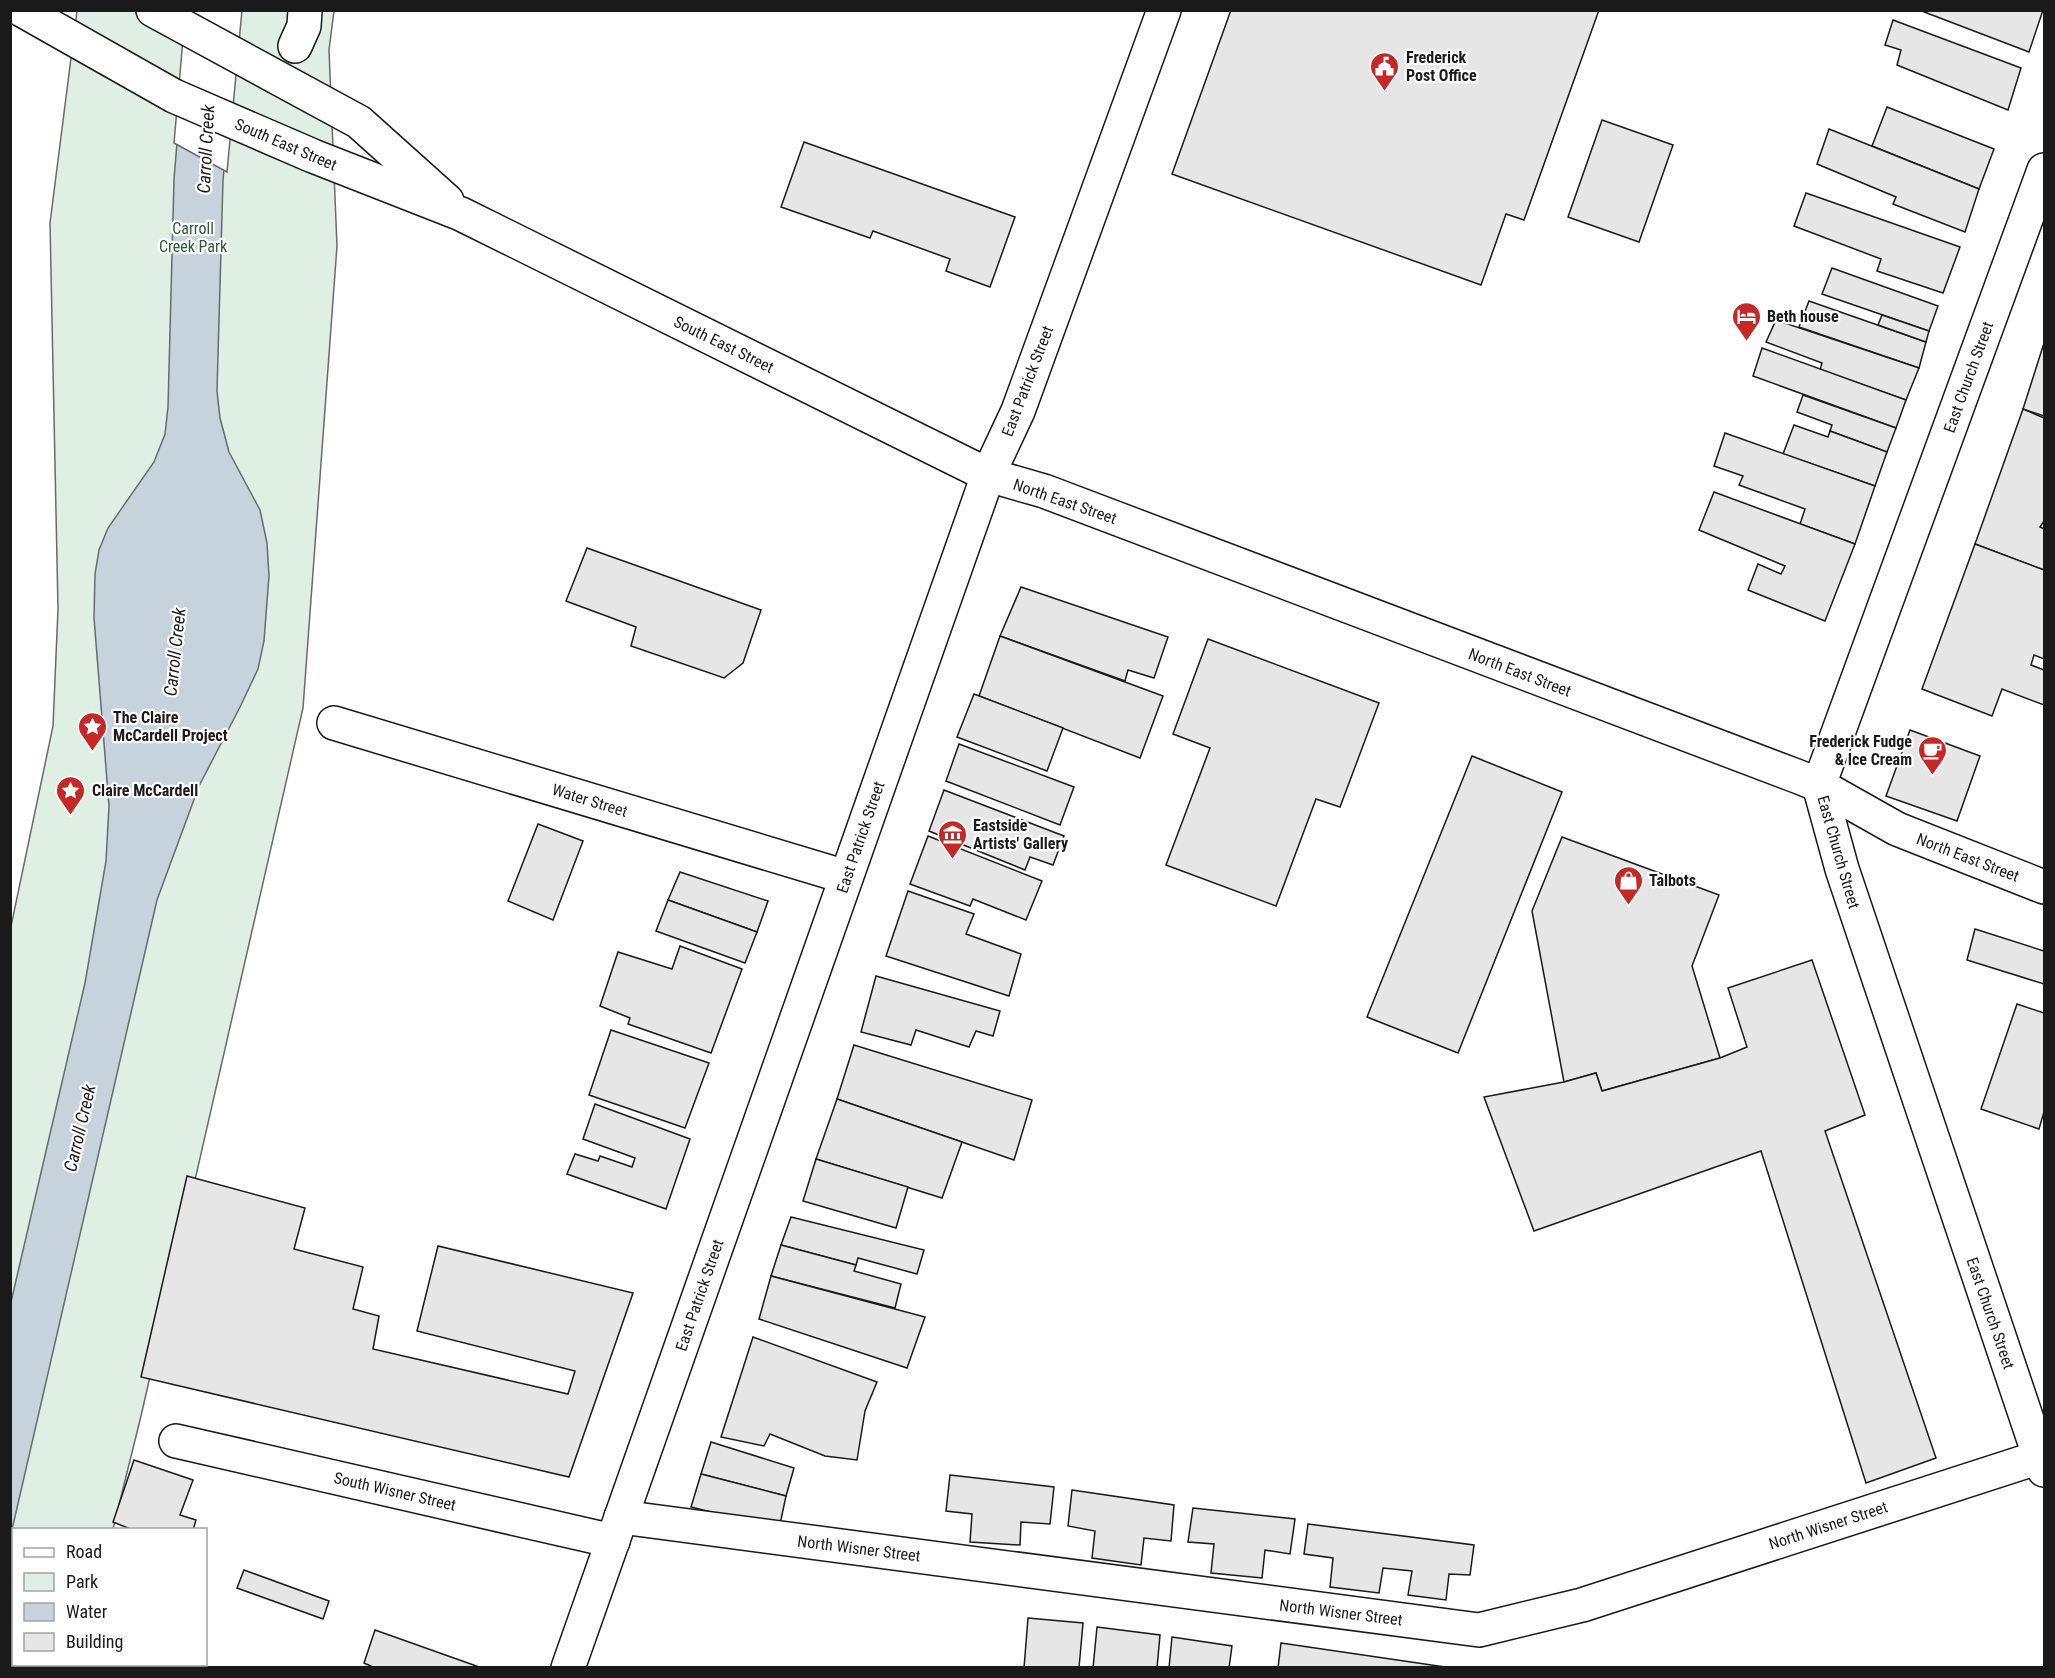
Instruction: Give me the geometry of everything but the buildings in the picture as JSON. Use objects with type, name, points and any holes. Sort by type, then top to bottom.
[{"type":"main road","name":"South East Street","points":[[22,10],[174,96],[242,126],[461,214],[988,475]]},
{"type":"main road","name":"South East Street","points":[[153,10],[184,29],[250,62],[359,122],[461,214]]},
{"type":"main road","points":[[295,46],[304,26],[305,10]]},
{"type":"main road","name":"East Patrick Street","points":[[568,1668],[988,475],[1018,411],[1164,10]]},
{"type":"main road","name":"East Church Street","points":[[2042,1464],[1842,869],[1820,785],[2044,170]]},
{"type":"main road","name":"North East Street","points":[[988,475],[1055,495],[1820,785],[1897,829],[2044,887]]},
{"type":"main road","name":"Water Street","points":[[334,723],[846,877]]},
{"type":"main road","name":"South Wisner Street","points":[[176,1442],[617,1529]]},
{"type":"main road","name":"North Wisner Street","points":[[617,1529],[1479,1630],[1534,1618],[2042,1464]]},
{"type":"green space","name":"Carroll Creek Park","points":[[77,11],[334,11],[329,50],[337,246],[303,708],[113,1528],[12,1528],[12,1666],[82,1666],[11,1668],[10,931],[53,726],[58,609],[50,223]]},
{"type":"water","name":"Carroll Creek","points":[[188,11],[239,11],[223,180],[217,391],[220,418],[229,452],[260,510],[267,543],[269,576],[264,641],[258,669],[199,786],[157,900],[11,1534],[11,1302],[85,983],[106,861],[109,806],[94,618],[95,574],[99,550],[108,528],[154,462],[165,434],[168,407],[174,179]]},
{"type":"pier","points":[[242,10],[227,172],[174,143],[183,39],[187,11]]},
{"type":"place","name":"Frederick Post Office","points":[[1385,92]]},
{"type":"place","name":"Beth house","points":[[1746,342]]},
{"type":"place","name":"The Claire McCardell Project","points":[[92,752]]},
{"type":"place","name":"Frederick Fudge & Ice Cream","points":[[1933,776]]},
{"type":"place","name":"Claire McCardell","points":[[71,816]]},
{"type":"place","name":"Eastside Artists' Gallery","points":[[952,860]]},
{"type":"place","name":"Talbots","points":[[1628,906]]}]
